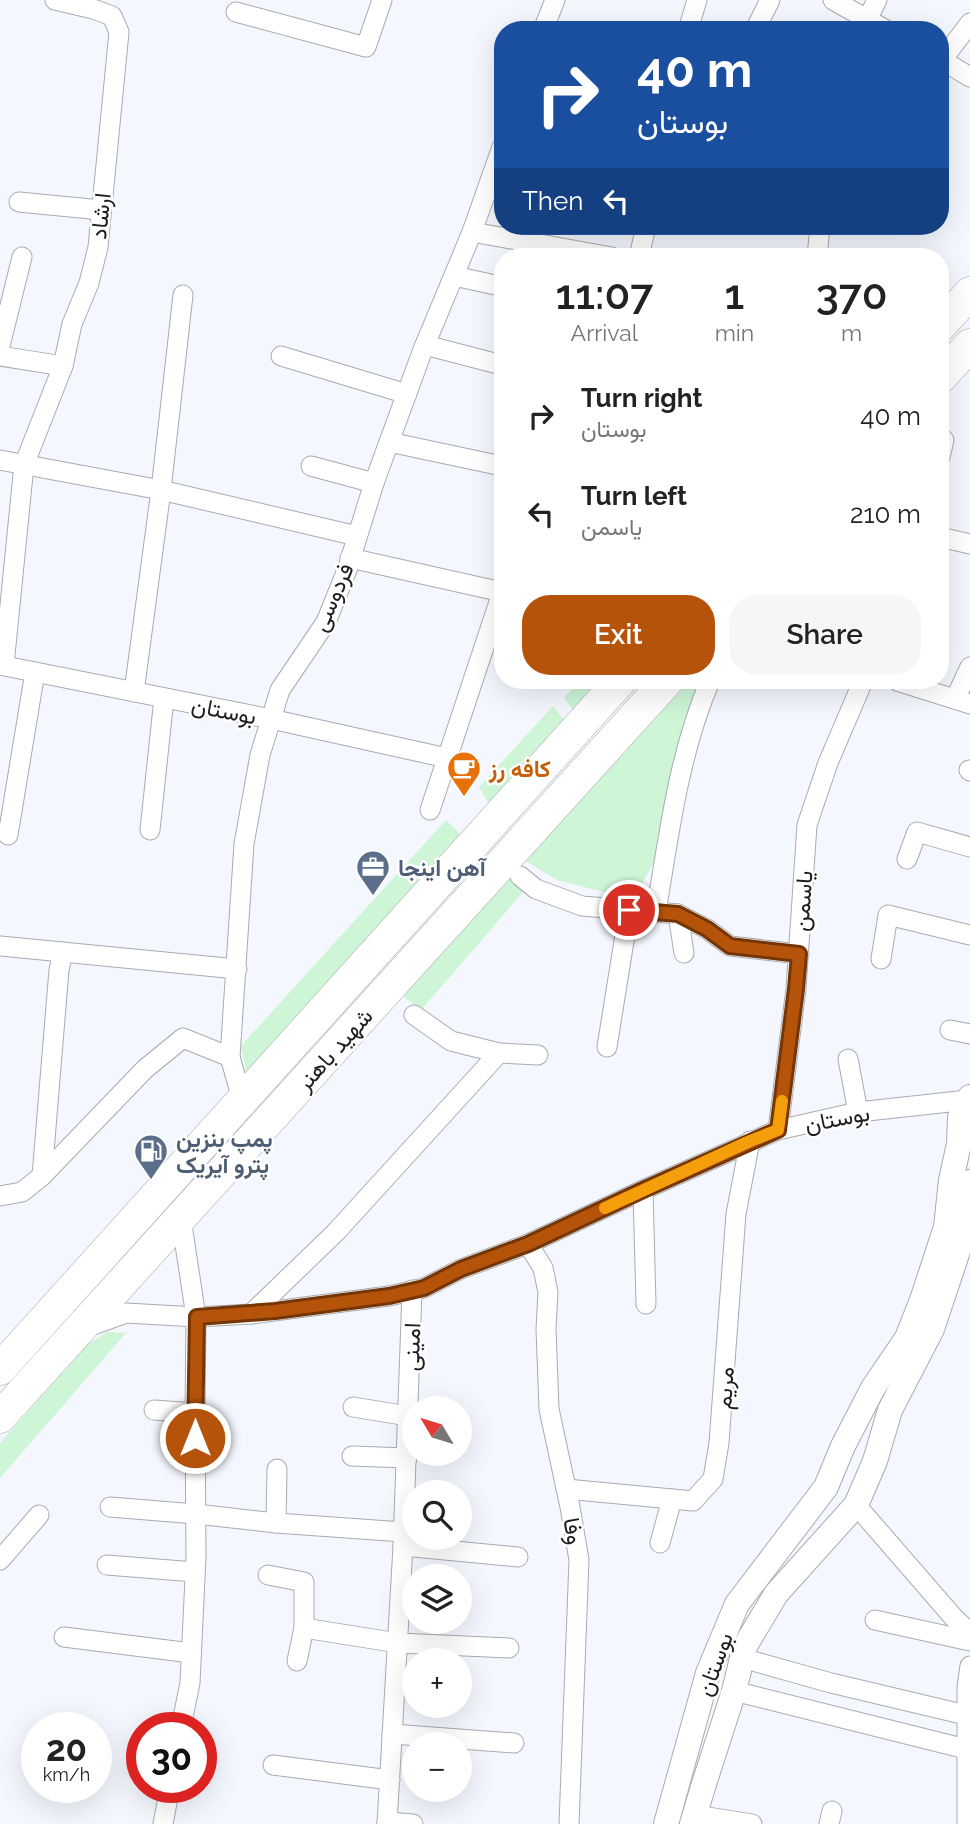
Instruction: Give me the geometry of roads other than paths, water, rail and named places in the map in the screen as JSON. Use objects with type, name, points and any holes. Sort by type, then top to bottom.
[{"type":"main road","points":[[949,369],[970,345]]},
{"type":"main road","name":"شهید باهنر","points":[[0,1369],[613,689]]},
{"type":"main road","name":"شهید باهنر","points":[[0,1417],[660,689]]},
{"type":"main road","points":[[438,933],[446,913],[463,887],[462,879],[457,875],[440,880]]},
{"type":"street","name":"ارشاد","points":[[2,665],[24,465],[63,366],[72,324],[89,283],[98,247],[119,32],[111,16],[55,0]]},
{"type":"street","points":[[236,12],[366,47],[382,0]]},
{"type":"street","points":[[547,21],[555,0]]},
{"type":"street","points":[[691,21],[697,0]]},
{"type":"street","points":[[760,21],[770,0]]},
{"type":"street","points":[[834,0],[869,21]]},
{"type":"street","points":[[877,0],[877,21]]},
{"type":"street","points":[[949,49],[970,23]]},
{"type":"street","points":[[949,64],[970,77]]},
{"type":"street","name":"فردوسی","points":[[242,1099],[230,1057],[244,844],[260,755],[280,690],[326,622],[388,442],[472,232],[494,170]]},
{"type":"street","points":[[19,202],[101,210]]},
{"type":"street","points":[[472,232],[562,248]]},
{"type":"street","points":[[0,346],[22,257]]},
{"type":"street","points":[[454,276],[494,285]]},
{"type":"street","points":[[134,692],[183,295]]},
{"type":"street","points":[[425,345],[494,363]]},
{"type":"street","points":[[0,356],[63,366]]},
{"type":"street","points":[[281,356],[407,394]]},
{"type":"street","points":[[388,442],[494,464]]},
{"type":"street","points":[[0,460],[161,490],[357,536]]},
{"type":"street","points":[[311,466],[374,483]]},
{"type":"street","points":[[949,539],[970,544]]},
{"type":"street","points":[[350,558],[494,590]]},
{"type":"street","points":[[430,810],[494,616]]},
{"type":"street","name":"بوستان","points":[[2,665],[271,719],[447,758]]},
{"type":"street","points":[[922,689],[962,702],[970,667]]},
{"type":"street","points":[[8,835],[34,672]]},
{"type":"street","points":[[656,912],[675,799],[699,707],[707,689]]},
{"type":"street","name":"یاسمن","points":[[778,1130],[796,989],[807,825],[828,763],[860,689]]},
{"type":"street","points":[[150,830],[164,698]]},
{"type":"street","points":[[907,859],[917,832],[970,847]]},
{"type":"street","points":[[520,876],[536,889],[582,906],[678,914],[707,929],[730,946],[799,954]]},
{"type":"street","points":[[607,1047],[629,910]]},
{"type":"street","points":[[678,914],[684,953]]},
{"type":"street","points":[[881,959],[888,915],[970,935]]},
{"type":"street","points":[[0,946],[237,969]]},
{"type":"street","points":[[42,1176],[59,970],[63,952]]},
{"type":"street","points":[[414,1015],[451,1041],[499,1053],[538,1055]]},
{"type":"street","points":[[950,1030],[970,1034]]},
{"type":"street","points":[[0,1196],[22,1192],[42,1176],[145,1069],[183,1038],[230,1057]]},
{"type":"street","points":[[251,1314],[336,1232],[499,1053]]},
{"type":"street","points":[[848,1059],[858,1112]]},
{"type":"street","name":"بوستان","points":[[79,1330],[126,1313],[197,1317],[251,1314],[389,1296],[424,1288],[461,1269],[528,1244],[778,1130],[858,1112],[969,1099]]},
{"type":"street","name":"بوستان","points":[[666,1824],[708,1672],[737,1604],[825,1487],[873,1388],[907,1338],[946,1227],[951,1180],[959,1144],[960,1117],[969,1099]]},
{"type":"street","name":"مریم","points":[[566,1489],[693,1501],[713,1479],[719,1443],[736,1214],[750,1141]]},
{"type":"street","name":"بوستان","points":[[694,1820],[745,1646],[776,1594],[856,1505],[875,1461],[890,1410],[932,1329],[964,1253],[970,1182]]},
{"type":"street","points":[[643,1190],[646,1304]]},
{"type":"street","points":[[181,1218],[197,1317],[195,1572],[190,1683],[184,1712]]},
{"type":"street","name":"وفا","points":[[528,1244],[542,1268],[548,1292],[548,1409],[579,1560],[569,1824]]},
{"type":"street","name":"امینی","points":[[409,1396],[412,1290]]},
{"type":"street","points":[[0,1345],[36,1329]]},
{"type":"street","points":[[353,1407],[402,1415]]},
{"type":"street","points":[[154,1410],[195,1413]]},
{"type":"street","points":[[352,1456],[402,1458]]},
{"type":"street","points":[[276,1523],[277,1469]]},
{"type":"street","points":[[660,1543],[672,1499]]},
{"type":"street","points":[[856,1505],[969,1630]]},
{"type":"street","points":[[110,1507],[196,1514],[402,1539]]},
{"type":"street","points":[[0,1560],[39,1516]]},
{"type":"street","name":"امینی","points":[[387,1823],[402,1550]]},
{"type":"street","points":[[470,1550],[518,1558]]},
{"type":"street","points":[[107,1565],[195,1572]]},
{"type":"street","points":[[268,1575],[304,1582],[304,1628],[297,1661]]},
{"type":"street","points":[[875,1620],[969,1630]]},
{"type":"street","points":[[304,1628],[397,1643],[509,1648]]},
{"type":"street","points":[[64,1637],[191,1653]]},
{"type":"street","points":[[742,1658],[831,1683],[966,1715]]},
{"type":"street","points":[[967,1824],[966,1715],[970,1666]]},
{"type":"street","points":[[734,1690],[966,1749]]},
{"type":"street","points":[[392,1734],[513,1743]]},
{"type":"street","points":[[274,1765],[390,1780]]},
{"type":"street","points":[[163,1824],[167,1803]]},
{"type":"street","points":[[694,1820],[752,1824]]},
{"type":"street","points":[[387,1823],[413,1824]]},
{"type":"place","name":"کافه رز","points":[[464,798]]},
{"type":"place","name":"آهن اینجا","points":[[373,897]]},
{"type":"place","name":"پمپ بنزین پترو آیریک","points":[[151,1181]]}]
